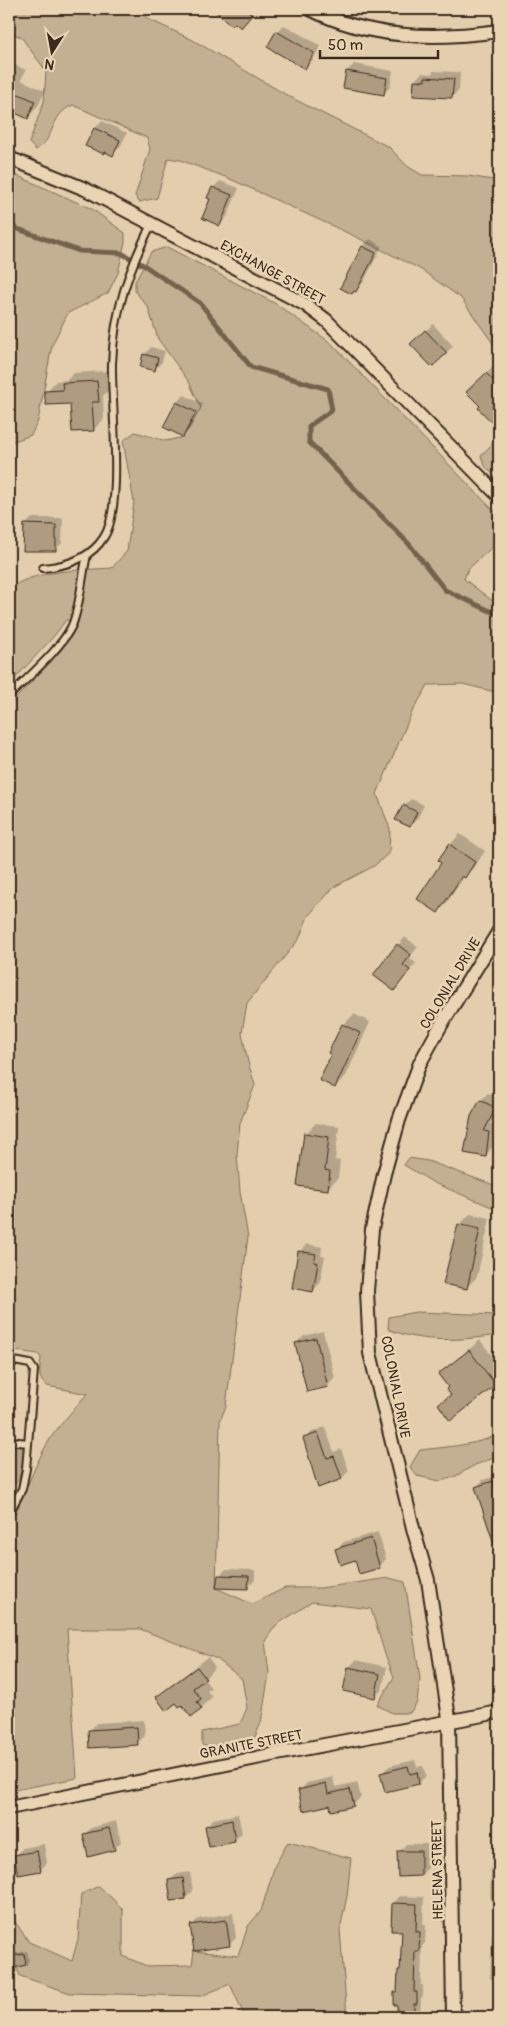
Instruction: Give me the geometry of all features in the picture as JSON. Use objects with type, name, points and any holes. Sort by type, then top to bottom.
[{"type":"street","points":[[310,9],[357,27],[400,35],[428,37],[499,31]]},
{"type":"street","name":"EXCHANGE STREET","points":[[9,158],[85,188],[306,305],[326,320],[499,496]]},
{"type":"street","name":"COLONIAL DRIVE","points":[[449,1722],[439,1642],[428,1580],[370,1353],[367,1291],[372,1228],[384,1174],[402,1112],[420,1063],[499,931]]},
{"type":"street","name":"GRANITE STREET","points":[[9,1808],[266,1756],[499,1712]]},
{"type":"street","name":"HELENA STREET","points":[[449,1722],[453,2017]]},
{"type":"lane","points":[[43,568],[62,566],[94,551],[105,536],[112,516],[114,488],[112,364],[120,306],[129,272],[152,223]]},
{"type":"lane","points":[[9,696],[49,656],[67,633],[74,620],[87,555]]},
{"type":"lane","points":[[9,1360],[30,1364],[34,1370],[26,1468],[22,1489],[9,1513]]},
{"type":"lane","points":[[9,1440],[28,1443]]},
{"type":"shaded area","points":[[9,9],[136,9],[148,19],[191,39],[290,97],[389,147],[407,166],[422,175],[468,176],[499,181],[499,352],[461,298],[420,269],[350,234],[228,178],[180,160],[168,158],[157,198],[139,202],[135,196],[150,149],[147,138],[73,105],[60,114],[43,145],[36,150],[29,143],[44,101],[46,71],[22,38],[9,31]]},
{"type":"shaded area","points":[[9,172],[92,209],[125,233],[125,242],[118,273],[108,293],[68,313],[52,345],[38,421],[31,435],[9,443]]},
{"type":"shaded area","points":[[167,247],[276,304],[331,343],[499,516],[499,541],[468,569],[464,579],[499,606],[499,693],[463,684],[428,685],[411,714],[377,794],[390,829],[389,853],[374,866],[334,887],[308,916],[299,939],[247,1003],[242,1033],[255,1085],[240,1123],[237,1154],[240,1192],[248,1237],[226,1406],[220,1421],[216,1588],[252,1604],[285,1588],[320,1588],[389,1578],[405,1582],[420,1678],[417,1702],[410,1713],[392,1713],[377,1705],[394,1677],[371,1609],[312,1602],[276,1625],[265,1641],[269,1673],[261,1723],[253,1741],[217,1749],[202,1745],[202,1732],[240,1724],[247,1708],[242,1679],[217,1659],[140,1629],[67,1629],[77,1778],[9,1791],[9,1525],[47,1444],[88,1394],[47,1386],[40,1377],[41,1358],[38,1354],[9,1350],[9,706],[47,666],[65,644],[79,621],[66,620],[54,636],[9,685],[9,590],[29,578],[57,572],[112,568],[127,551],[134,502],[123,441],[135,432],[166,441],[183,437],[201,408],[189,382],[158,339],[148,307],[135,291],[135,282],[151,252]]},
{"type":"shaded area","points":[[499,436],[499,481],[485,466],[481,456]]},
{"type":"shaded area","points":[[409,1158],[428,1161],[499,1187],[499,1210],[434,1183],[404,1165]]},
{"type":"shaded area","points":[[416,1312],[499,1315],[499,1335],[443,1340],[415,1337],[388,1329],[389,1317]]},
{"type":"shaded area","points":[[499,1432],[499,1456],[475,1465],[454,1477],[440,1481],[417,1476],[410,1467],[420,1450],[450,1447],[485,1440]]},
{"type":"shaded area","points":[[288,1842],[351,1858],[347,1896],[340,1930],[347,2017],[245,2017],[230,1984],[201,1996],[70,1993],[20,1976],[9,1947],[9,1913],[29,1942],[72,1961],[78,1939],[81,1894],[99,1886],[123,1909],[123,1956],[147,1966],[192,1965],[194,1951],[238,1956],[248,1926],[261,1911],[275,1865]]},
{"type":"building","points":[[213,9],[249,9],[247,10],[252,15],[241,28],[235,23],[232,26]]},
{"type":"building","points":[[276,31],[314,53],[305,69],[267,47]]},
{"type":"building","points":[[346,71],[387,78],[384,95],[343,88]]},
{"type":"building","points":[[425,77],[454,79],[452,98],[413,96],[414,80],[425,81]]},
{"type":"building","points":[[9,90],[35,101],[28,119],[9,110]]},
{"type":"building","points":[[94,128],[120,140],[113,156],[85,146]]},
{"type":"building","points":[[212,187],[232,195],[220,226],[202,218],[210,199],[207,198]]},
{"type":"building","points":[[362,246],[376,253],[356,292],[354,291],[352,294],[340,288]]},
{"type":"building","points":[[425,330],[447,353],[432,367],[410,344]]},
{"type":"building","points":[[143,354],[158,358],[155,371],[140,367]]},
{"type":"building","points":[[486,373],[499,386],[499,430],[466,392]]},
{"type":"building","points":[[97,381],[99,402],[92,402],[94,431],[72,432],[70,404],[46,405],[44,391],[63,390],[62,383]]},
{"type":"building","points":[[176,402],[196,412],[183,437],[163,427]]},
{"type":"building","points":[[24,524],[56,525],[56,551],[23,551]]},
{"type":"building","points":[[403,805],[417,812],[410,827],[395,820]]},
{"type":"building","points":[[449,844],[475,862],[465,878],[462,876],[438,913],[417,899],[441,863],[438,860]]},
{"type":"building","points":[[397,944],[411,955],[403,965],[410,970],[394,991],[373,975]]},
{"type":"building","points":[[342,1024],[360,1033],[335,1088],[319,1080],[331,1055],[328,1053]]},
{"type":"building","points":[[480,1100],[496,1108],[484,1131],[489,1132],[486,1157],[464,1153],[471,1116]]},
{"type":"building","points":[[304,1133],[329,1137],[325,1170],[330,1171],[328,1190],[297,1186]]},
{"type":"building","points":[[458,1224],[480,1229],[467,1289],[443,1284]]},
{"type":"building","points":[[298,1251],[316,1254],[314,1262],[318,1263],[313,1292],[292,1288]]},
{"type":"building","points":[[316,1338],[328,1387],[307,1392],[295,1343]]},
{"type":"building","points":[[469,1350],[496,1385],[450,1421],[438,1404],[451,1395],[446,1389],[448,1387],[438,1374]]},
{"type":"building","points":[[318,1433],[327,1458],[334,1456],[342,1479],[318,1488],[303,1438]]},
{"type":"building","points":[[493,1481],[499,1498],[499,1553],[497,1553],[475,1487]]},
{"type":"building","points":[[371,1538],[380,1568],[359,1574],[355,1560],[340,1565],[335,1549]]},
{"type":"building","points":[[218,1575],[249,1576],[248,1589],[216,1588]]},
{"type":"building","points":[[197,1667],[206,1679],[193,1688],[201,1699],[197,1702],[202,1709],[191,1717],[182,1705],[179,1707],[176,1703],[166,1711],[156,1697]]},
{"type":"building","points":[[348,1667],[380,1674],[375,1698],[343,1691]]},
{"type":"building","points":[[137,1727],[138,1745],[89,1748],[88,1730]]},
{"type":"building","points":[[408,1766],[410,1774],[417,1772],[419,1784],[385,1792],[380,1773]]},
{"type":"building","points":[[326,1783],[328,1794],[350,1789],[354,1806],[331,1811],[330,1805],[303,1811],[298,1790]]},
{"type":"building","points":[[232,1820],[235,1842],[209,1847],[205,1826]]},
{"type":"building","points":[[109,1828],[115,1850],[88,1857],[83,1834]]},
{"type":"building","points":[[37,1851],[41,1871],[18,1875],[14,1855]]},
{"type":"building","points":[[397,1851],[421,1851],[421,1876],[398,1877]]},
{"type":"building","points":[[183,1878],[186,1899],[171,1901],[168,1880]]},
{"type":"building","points":[[392,1903],[417,1904],[416,1931],[420,1932],[419,1951],[415,1951],[414,1992],[417,1992],[417,2004],[414,2004],[414,2017],[397,2017],[397,2005],[394,2005],[394,1992],[397,1992],[398,1970],[400,1970],[402,1931],[391,1931]]},
{"type":"building","points":[[226,1920],[230,1946],[194,1951],[190,1925]]},
{"type":"building","points":[[24,1954],[26,1965],[14,1968],[12,1956]]},
{"type":"waterway","points":[[9,223],[15,228],[79,251],[121,253],[145,266],[200,303],[251,367],[328,389],[332,410],[309,426],[309,442],[409,544],[445,590],[499,615]]}]
